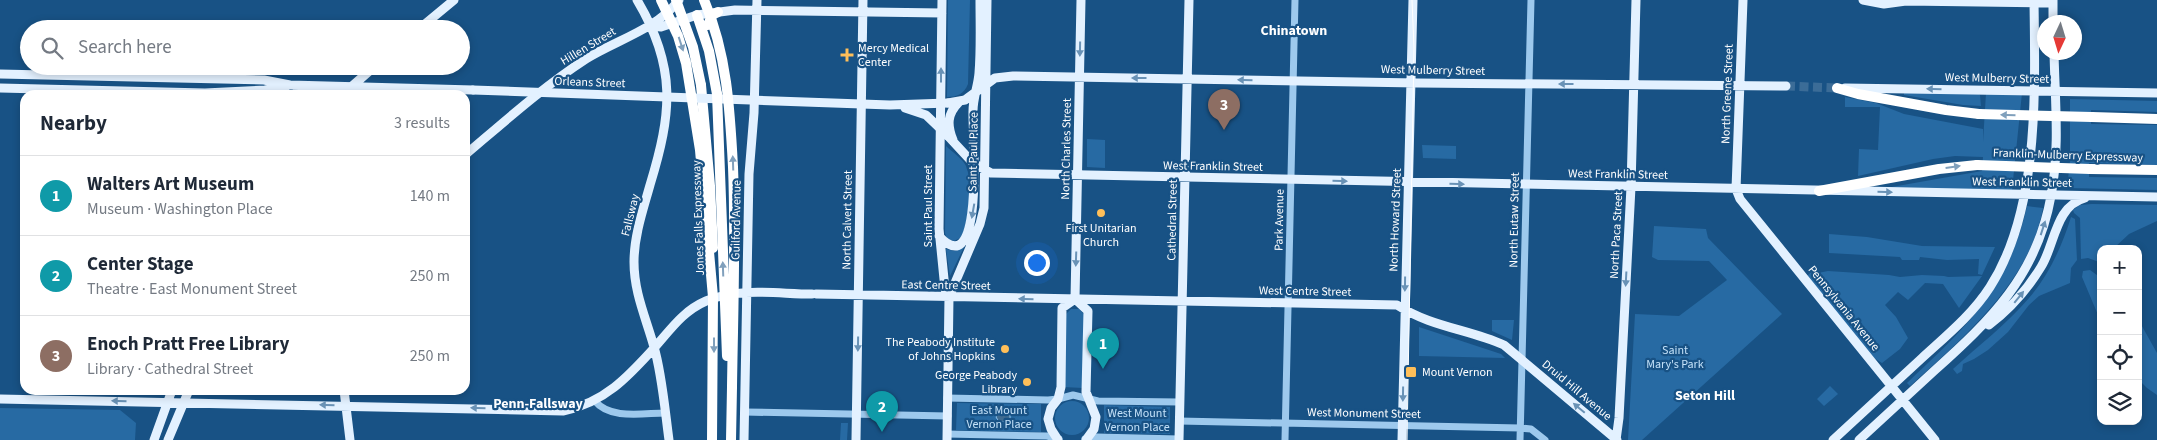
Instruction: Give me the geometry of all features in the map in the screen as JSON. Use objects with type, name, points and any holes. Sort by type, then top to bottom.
[{"type":"highway","points":[[661,0],[678,36],[690,80],[700,150],[713,297]]},
{"type":"highway","name":"Jones Falls Expressway","points":[[677,0],[693,47],[702,93],[710,186],[713,297],[712,440]]},
{"type":"highway","points":[[704,0],[716,29],[723,57],[731,136],[734,219],[730,440]]},
{"type":"highway","points":[[709,51],[709,22],[712,15],[718,12]]},
{"type":"highway","points":[[697,15],[709,51],[716,94],[725,341],[732,387]]},
{"type":"highway","points":[[1837,88],[1858,94],[1979,114],[2157,118]]},
{"type":"highway","name":"Franklin-Mulberry Expressway","points":[[1819,191],[1939,169],[1977,165],[2157,170]]},
{"type":"main road","points":[[430,20],[454,0]]},
{"type":"main road","name":"Fallsway","points":[[637,0],[651,26],[664,63],[668,84],[668,104],[663,139],[639,225],[634,261],[639,302],[655,348],[670,440]]},
{"type":"main road","name":"Hillen Street","points":[[470,151],[560,77],[602,50],[651,26],[665,15],[677,0]]},
{"type":"main road","name":"Guilford Avenue","points":[[744,440],[749,174],[755,105],[757,0]]},
{"type":"main road","name":"North Calvert Street","points":[[856,440],[863,0]]},
{"type":"main road","name":"Saint Paul Street","points":[[942,0],[939,236],[945,289],[949,297],[947,437]]},
{"type":"main road","name":"Saint Paul Place","points":[[939,236],[951,246],[959,245],[965,238],[972,220],[974,204],[974,93],[979,72],[980,0]]},
{"type":"main road","name":"Saint Paul Place","points":[[949,297],[982,217],[986,172],[987,0]]},
{"type":"main road","name":"North Charles Street","points":[[1075,299],[1081,0]]},
{"type":"main road","name":"Cathedral Street","points":[[1179,440],[1189,0]]},
{"type":"main road","name":"North Howard Street","points":[[1402,440],[1413,0]]},
{"type":"main road","name":"North Paca Street","points":[[1616,440],[1619,418],[1631,187],[1636,0]]},
{"type":"main road","name":"North Greene Street","points":[[1736,189],[1742,0]]},
{"type":"main road","points":[[1864,0],[1884,4],[1904,1],[2053,2],[2054,15]]},
{"type":"main road","points":[[1833,440],[1957,326],[1989,288],[2010,249],[2024,194],[2035,91],[2034,2]]},
{"type":"main road","points":[[651,26],[661,27],[697,15],[757,10],[942,12]]},
{"type":"main road","points":[[1859,440],[1990,319],[2022,274],[2037,244],[2052,195],[2056,149],[2054,60]]},
{"type":"main road","name":"Orleans Street","points":[[0,74],[20,74]]},
{"type":"main road","name":"Orleans Street","points":[[44,75],[264,80],[291,85],[890,105],[958,102],[987,84]]},
{"type":"main road","points":[[347,90],[364,75]]},
{"type":"main road","name":"West Mulberry Street","points":[[987,84],[995,78],[1004,76],[1410,83],[1786,86]]},
{"type":"main road","points":[[291,85],[302,90]]},
{"type":"main road","name":"Orleans Street","points":[[265,90],[291,85]]},
{"type":"main road","name":"Orleans Street","points":[[0,88],[82,90]]},
{"type":"main road","name":"West Mulberry Street","points":[[1837,88],[2157,93]]},
{"type":"main road","points":[[974,93],[986,113]]},
{"type":"main road","points":[[950,138],[949,118],[952,109],[958,102]]},
{"type":"main road","name":"Orleans Street","points":[[890,105],[926,115],[973,163],[986,172]]},
{"type":"main road","name":"West Franklin Street","points":[[986,172],[1078,176],[2157,197]]},
{"type":"main road","name":"Pennsylvania Avenue","points":[[1736,189],[1745,206],[1936,440]]},
{"type":"main road","points":[[1969,340],[1991,324],[2013,304],[2033,279],[2050,250],[2059,223],[2067,208],[2079,199],[2094,196]]},
{"type":"main road","name":"East Centre Street","points":[[0,398],[563,411],[595,401],[610,392],[655,348],[677,321],[696,306],[717,297],[747,292],[1075,299]]},
{"type":"main road","points":[[1059,439],[1051,430],[1048,419],[1051,408],[1058,399],[1061,387],[1063,307],[1075,299],[1081,302],[1088,311],[1086,392],[1096,416],[1094,429],[1085,440]]},
{"type":"main road","name":"West Centre Street","points":[[1075,299],[1397,305],[1420,319],[1499,343],[1513,351],[1522,360]]},
{"type":"main road","name":"Druid Hill Avenue","points":[[1522,360],[1616,440]]},
{"type":"main road","points":[[154,440],[170,395]]},
{"type":"main road","points":[[168,440],[186,395]]},
{"type":"main road","points":[[345,395],[350,440]]},
{"type":"street","name":"Park Avenue","points":[[1285,440],[1295,0]]},
{"type":"street","name":"North Eutaw Street","points":[[1520,440],[1531,0]]},
{"type":"street","points":[[947,398],[1058,399],[1073,395],[1088,400],[1180,402]]},
{"type":"street","points":[[595,401],[602,408],[613,413],[665,413]]},
{"type":"street","points":[[744,412],[948,416]]},
{"type":"street","name":"West Monument Street","points":[[1179,421],[1402,424],[1520,428],[1532,429],[1545,440]]},
{"type":"street","points":[[947,437],[1059,439]]},
{"type":"street","points":[[1085,440],[1097,437],[1179,440]]},
{"type":"green space","points":[[948,0],[970,0],[968,84],[960,94],[947,97]]},
{"type":"green space","points":[[1904,93],[1978,93],[1981,106],[1963,105],[1904,95]]},
{"type":"green space","points":[[1986,93],[2022,93],[2012,190],[1886,188],[1982,171],[1983,157],[1955,156],[1933,159],[1858,176],[1859,149],[1878,150],[1880,107],[1845,107],[1845,97],[1876,103],[1904,114],[1983,129],[1983,142]]},
{"type":"green space","points":[[2070,99],[2157,101],[2157,112],[2091,110],[2091,124],[2157,125],[2157,165],[2089,163],[2089,177],[2157,178],[2157,190],[2067,188],[2070,161]]},
{"type":"green space","points":[[1087,139],[1105,140],[1105,168],[1087,167]]},
{"type":"green space","points":[[1422,145],[1456,146],[1456,159],[1423,158]]},
{"type":"green space","points":[[946,146],[966,166],[970,183],[968,211],[962,237],[954,241],[947,239],[945,233]]},
{"type":"green space","points":[[2080,205],[2157,205],[2157,221],[2129,234],[2117,245],[2097,245],[2097,261],[2088,258],[2081,259],[2080,218],[2073,210]]},
{"type":"green space","points":[[2027,206],[2043,208],[2036,235],[2024,260],[2009,284],[1972,329],[1910,386],[1907,383],[1966,325],[1996,284],[2009,261]]},
{"type":"green space","points":[[2071,217],[2075,219],[2077,260],[2071,268],[2070,283],[2039,296],[2029,305],[2008,332],[1988,350],[1963,364],[1962,371],[1957,374],[1953,369],[2011,317],[2043,280],[2054,260]]},
{"type":"green space","name":"Saint Mary's Park","points":[[1654,226],[1706,229],[1708,238],[1782,314],[1642,440],[1628,440],[1635,314],[1679,316],[1727,280],[1709,261],[1658,260],[1652,257]]},
{"type":"green space","points":[[1829,234],[1867,237],[1922,246],[1995,247],[1982,275],[1978,274],[1979,259],[1947,260],[1920,257],[1919,260],[1902,260],[1900,257],[1829,253]]},
{"type":"green space","points":[[964,247],[950,276],[946,249],[954,251]]},
{"type":"green space","points":[[1813,270],[1818,273],[1828,271],[1900,277],[1922,275],[1948,277],[1982,276],[1959,308],[1943,284],[1925,283],[1908,300],[1898,292],[1885,305],[1896,317],[1908,338],[1900,349],[1882,363],[1866,353],[1807,276]]},
{"type":"green space","points":[[2090,270],[2097,275],[2097,313],[2082,277],[2083,271]]},
{"type":"green space","points":[[1071,309],[1079,309],[1085,315],[1083,388],[1063,387],[1065,315]]},
{"type":"green space","points":[[1492,320],[1514,320],[1512,340],[1492,331]]},
{"type":"green space","points":[[2142,326],[2157,353],[2157,395],[2142,383]]},
{"type":"green space","points":[[1419,327],[1501,354],[1505,358],[1419,356]]},
{"type":"green space","points":[[1830,386],[1838,394],[1824,406],[1817,399]]},
{"type":"green space","points":[[1072,401],[1084,406],[1089,418],[1084,430],[1072,435],[1060,430],[1055,418],[1060,406]]},
{"type":"green space","name":"East Mount Vernon Place","points":[[957,403],[1041,404],[1041,432],[956,430]]},
{"type":"green space","name":"West Mount Vernon Place","points":[[1104,405],[1170,407],[1170,434],[1104,433]]},
{"type":"green space","points":[[0,408],[120,410],[136,423],[135,440],[0,440]]},
{"type":"green space","points":[[841,423],[848,423],[847,440],[840,440]]},
{"type":"shaded area","points":[[999,412],[1010,414],[1010,421],[999,422],[996,417]]},
{"type":"tunnel","points":[[1786,86],[1837,88]]},
{"type":"tram line","points":[[1407,440],[1414,48],[1412,0]]},
{"type":"place","name":"Mercy Medical Center","points":[[847,55]]},
{"type":"place","name":"Enoch Pratt Free Library","points":[[1224,130]]},
{"type":"place","name":"First Unitarian Church","points":[[1101,213]]},
{"type":"place","name":"The Peabody Institute of Johns Hopkins","points":[[1005,349]]},
{"type":"place","name":"Walters Art Museum","points":[[1103,369]]},
{"type":"place","name":"Mount Vernon","points":[[1411,372]]},
{"type":"place","name":"George Peabody Library","points":[[1027,382]]},
{"type":"place","name":"Center Stage","points":[[882,432]]},
{"type":"district","name":"Chinatown","points":[[1294,30]]},
{"type":"district","name":"Seton Hill","points":[[1705,395]]},
{"type":"district","name":"Penn-Fallsway","points":[[538,403]]}]
